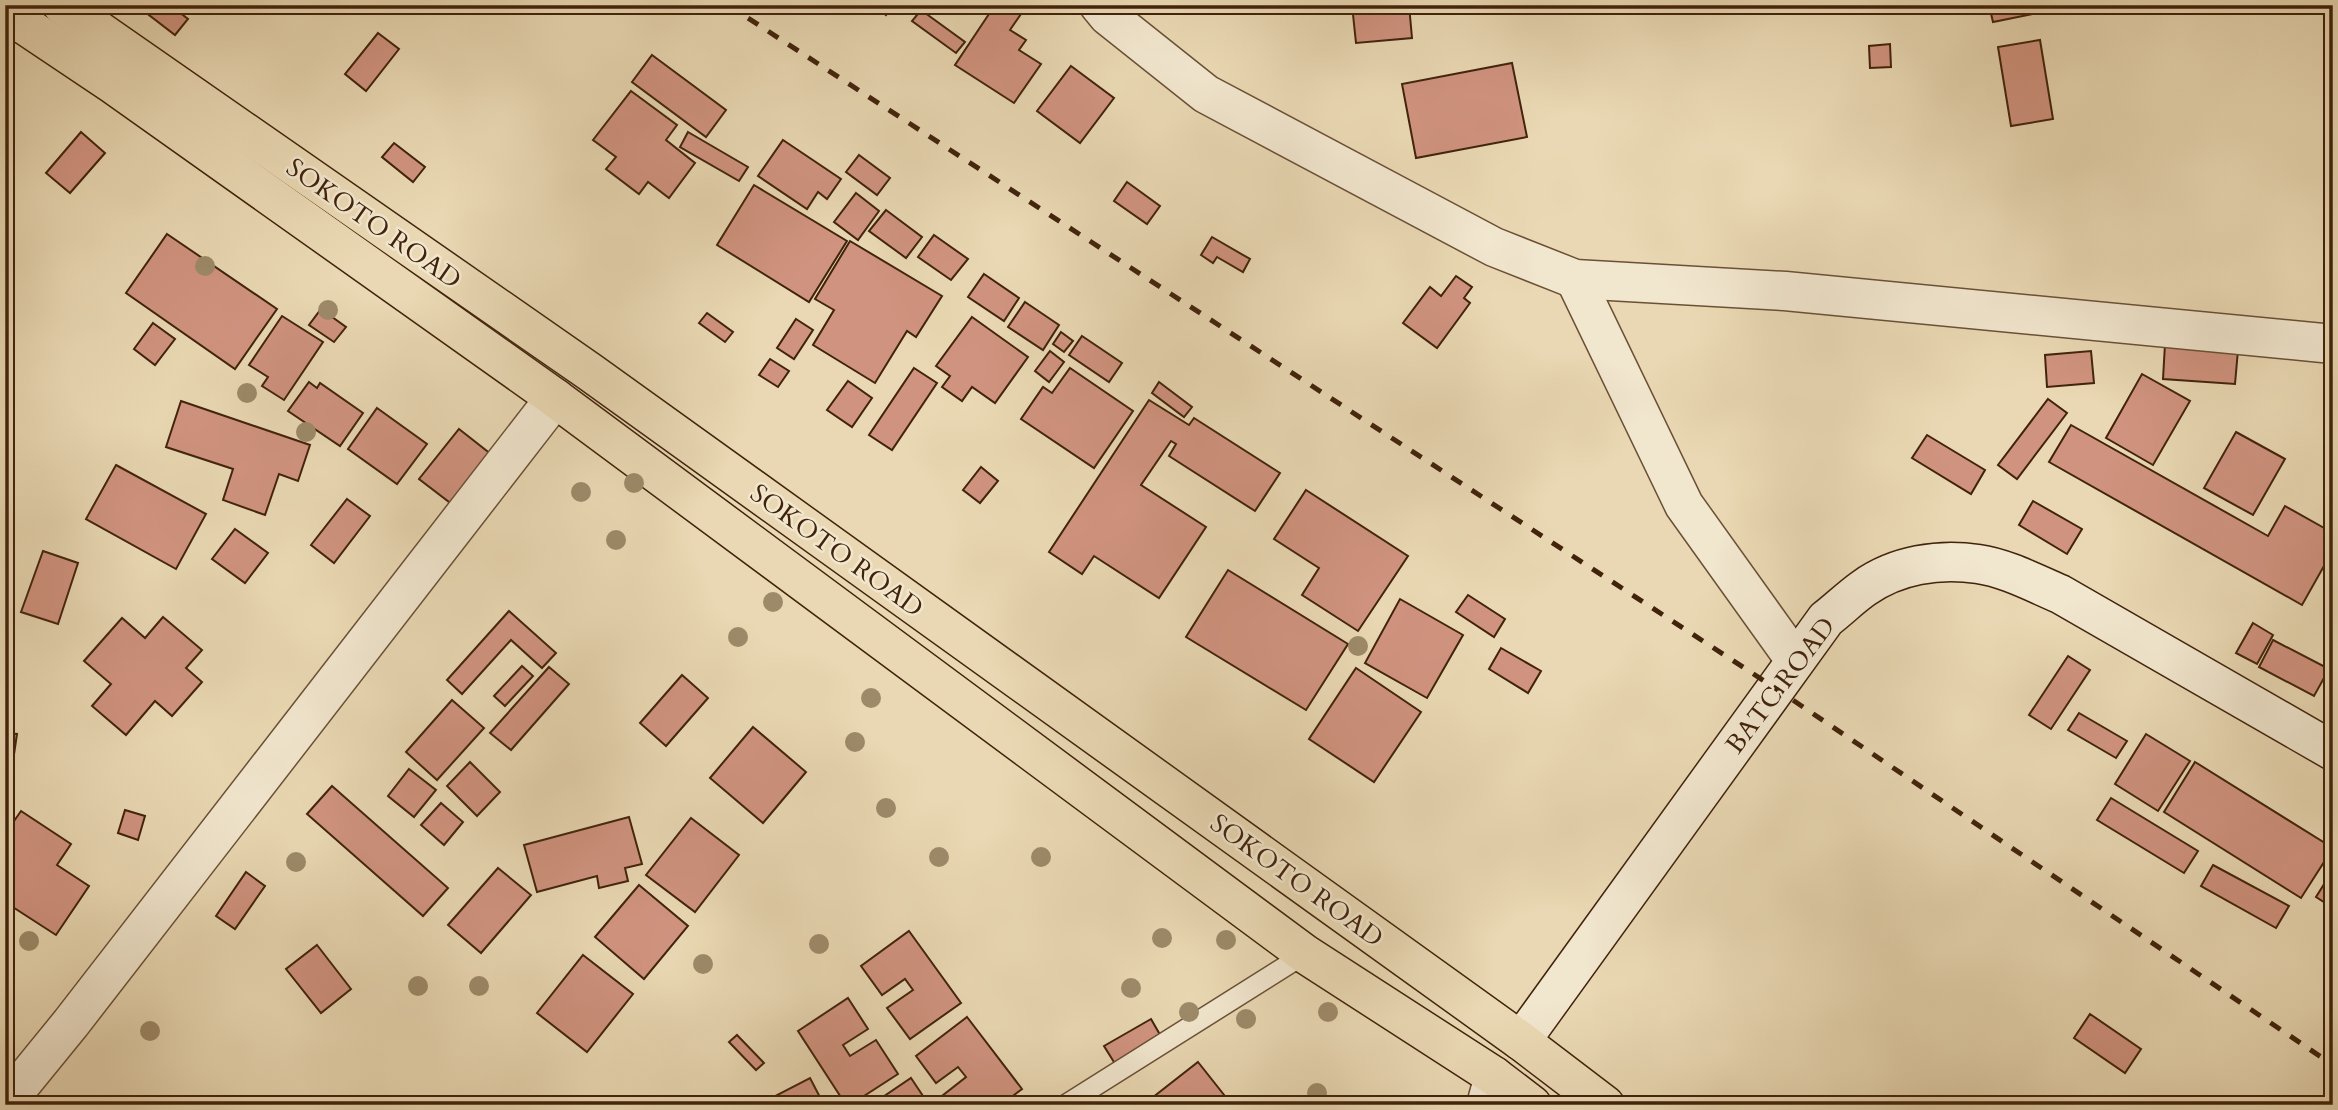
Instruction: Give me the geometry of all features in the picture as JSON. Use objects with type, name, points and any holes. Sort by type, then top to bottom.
[{"type":"main road","name":"SOKOTO ROAD","points":[[62,5],[590,372],[1521,1041],[1605,1105]]},
{"type":"main road","name":"SOKOTO ROAD","points":[[5,12],[125,93],[555,398],[1490,1090],[1532,1105]]},
{"type":"main road","points":[[1025,746],[1055,706]]},
{"type":"street","points":[[1100,5],[1108,16],[1206,94],[1494,247],[1575,279],[1785,291],[2333,344]]},
{"type":"street","points":[[1575,279],[1684,505],[1795,660]]},
{"type":"street","points":[[5,1104],[71,1023],[555,398]]},
{"type":"street","name":"BATC ROAD","points":[[1521,1041],[1826,619],[1865,587],[1900,569],[1939,563],[1979,564],[2060,594],[2333,751]]},
{"type":"lane","points":[[1065,1105],[1305,954]]},
{"type":"building","points":[[157,5],[170,5],[188,19],[175,35],[149,15]]},
{"type":"building","points":[[873,5],[894,5],[886,15]]},
{"type":"building","points":[[995,5],[1014,5],[1023,11],[1010,30],[1026,40],[1019,50],[1041,64],[1014,103],[955,65]]},
{"type":"building","points":[[1352,5],[1409,5],[1412,38],[1356,43]]},
{"type":"building","points":[[1989,5],[2031,5],[2033,14],[1993,22]]},
{"type":"building","points":[[921,10],[965,42],[956,53],[912,21]]},
{"type":"building","points":[[378,33],[399,49],[366,91],[345,74]]},
{"type":"building","points":[[2040,40],[2053,119],[2011,126],[1998,47]]},
{"type":"building","points":[[1890,44],[1891,67],[1870,68],[1869,46]]},
{"type":"building","points":[[652,55],[726,110],[706,137],[632,82]]},
{"type":"building","points":[[1512,63],[1527,137],[1416,158],[1402,84]]},
{"type":"building","points":[[1071,66],[1114,98],[1080,143],[1037,111]]},
{"type":"building","points":[[631,91],[677,125],[666,140],[695,163],[669,198],[648,182],[639,194],[606,169],[616,157],[593,140]]},
{"type":"building","points":[[81,132],[105,153],[70,193],[46,173]]},
{"type":"building","points":[[688,132],[748,167],[739,181],[680,147]]},
{"type":"building","points":[[783,140],[841,179],[827,199],[818,192],[807,209],[758,176]]},
{"type":"building","points":[[394,143],[425,167],[413,182],[382,157]]},
{"type":"building","points":[[859,155],[890,178],[877,195],[846,172]]},
{"type":"building","points":[[1127,182],[1160,206],[1147,224],[1114,201]]},
{"type":"building","points":[[754,185],[847,241],[809,302],[717,245]]},
{"type":"building","points":[[856,193],[879,211],[858,240],[834,222]]},
{"type":"building","points":[[886,210],[922,237],[906,258],[869,231]]},
{"type":"building","points":[[167,234],[277,309],[235,369],[126,293]]},
{"type":"building","points":[[934,235],[968,259],[951,280],[918,257]]},
{"type":"building","points":[[1212,237],[1250,259],[1243,272],[1217,257],[1213,263],[1201,255]]},
{"type":"building","points":[[850,241],[942,296],[916,337],[907,331],[875,383],[813,345],[834,310],[815,299]]},
{"type":"building","points":[[984,274],[1019,298],[1004,321],[968,297]]},
{"type":"building","points":[[1456,276],[1472,287],[1464,298],[1470,303],[1437,348],[1403,323],[1430,287],[1441,296]]},
{"type":"building","points":[[1025,302],[1059,325],[1043,350],[1008,327]]},
{"type":"building","points":[[321,309],[346,327],[334,342],[309,325]]},
{"type":"building","points":[[707,313],[733,332],[725,342],[699,323]]},
{"type":"building","points":[[282,316],[323,342],[284,400],[262,386],[268,377],[249,365]]},
{"type":"building","points":[[972,317],[1028,357],[995,403],[972,387],[962,401],[942,387],[950,376],[936,366]]},
{"type":"building","points":[[796,319],[813,330],[794,359],[777,348]]},
{"type":"building","points":[[153,323],[175,339],[155,365],[134,349]]},
{"type":"building","points":[[1061,332],[1073,341],[1064,352],[1053,344]]},
{"type":"building","points":[[1082,336],[1122,363],[1109,382],[1069,355]]},
{"type":"building","points":[[2165,344],[2238,350],[2235,384],[2163,379]]},
{"type":"building","points":[[1050,351],[1064,362],[1049,382],[1035,371]]},
{"type":"building","points":[[2091,351],[2094,383],[2047,387],[2045,355]]},
{"type":"building","points":[[770,359],[789,371],[778,387],[759,375]]},
{"type":"building","points":[[914,368],[937,383],[892,450],[869,435]]},
{"type":"building","points":[[1070,368],[1133,411],[1094,468],[1021,419],[1043,387],[1052,393]]},
{"type":"building","points":[[2142,374],[2190,401],[2153,465],[2106,438]]},
{"type":"building","points":[[848,381],[872,398],[852,427],[827,410]]},
{"type":"building","points":[[309,382],[317,388],[320,383],[363,413],[340,446],[288,411]]},
{"type":"building","points":[[1159,382],[1192,407],[1184,417],[1152,393]]},
{"type":"building","points":[[2048,399],[2067,413],[2017,479],[1998,465]]},
{"type":"building","points":[[1149,400],[1189,425],[1194,418],[1280,473],[1255,511],[1169,456],[1176,444],[1171,441],[1141,485],[1206,527],[1159,598],[1094,556],[1082,574],[1049,552]]},
{"type":"building","points":[[181,401],[310,445],[298,481],[279,474],[265,515],[223,500],[233,469],[166,447]]},
{"type":"building","points":[[377,408],[427,444],[397,484],[348,449]]},
{"type":"building","points":[[2333,412],[2333,477],[2324,476]]},
{"type":"building","points":[[2071,425],[2268,536],[2285,506],[2333,533],[2333,550],[2302,605],[2049,462]]},
{"type":"building","points":[[459,429],[492,455],[453,505],[419,479]]},
{"type":"building","points":[[2236,432],[2285,459],[2253,515],[2204,488]]},
{"type":"building","points":[[1927,435],[1985,470],[1971,494],[1912,458]]},
{"type":"building","points":[[116,465],[206,514],[176,569],[86,519]]},
{"type":"building","points":[[981,467],[998,481],[980,503],[963,490]]},
{"type":"building","points":[[1306,490],[1408,556],[1358,631],[1302,595],[1319,568],[1274,539]]},
{"type":"building","points":[[347,499],[370,516],[334,563],[311,545]]},
{"type":"building","points":[[2033,501],[2082,529],[2067,554],[2019,525]]},
{"type":"building","points":[[235,529],[268,553],[245,583],[212,559]]},
{"type":"building","points":[[43,551],[78,563],[58,624],[21,612]]},
{"type":"building","points":[[1228,570],[1348,644],[1306,710],[1186,637]]},
{"type":"building","points":[[1468,595],[1505,619],[1494,637],[1456,612]]},
{"type":"building","points":[[1400,599],[1463,635],[1427,698],[1365,663]]},
{"type":"building","points":[[509,611],[556,653],[542,668],[511,640],[462,694],[447,680]]},
{"type":"building","points":[[163,617],[202,650],[186,668],[202,682],[172,716],[155,701],[126,735],[92,706],[111,684],[84,661],[122,618],[145,638]]},
{"type":"building","points":[[2253,623],[2273,635],[2257,664],[2236,653]]},
{"type":"building","points":[[2273,640],[2329,669],[2314,696],[2259,667]]},
{"type":"building","points":[[1501,648],[1541,671],[1528,693],[1489,669]]},
{"type":"building","points":[[2068,656],[2090,670],[2051,729],[2029,715]]},
{"type":"building","points":[[522,666],[533,676],[505,706],[494,696]]},
{"type":"building","points":[[549,667],[569,684],[511,750],[490,733]]},
{"type":"building","points":[[1356,668],[1421,712],[1374,782],[1309,739]]},
{"type":"building","points":[[682,675],[708,698],[666,746],[640,723]]},
{"type":"building","points":[[452,700],[484,728],[437,780],[406,752]]},
{"type":"building","points":[[2079,713],[2127,741],[2116,758],[2068,730]]},
{"type":"building","points":[[753,727],[806,772],[763,823],[710,778]]},
{"type":"building","points":[[5,733],[17,734],[11,775],[5,774]]},
{"type":"building","points":[[2146,734],[2190,761],[2158,811],[2115,784]]},
{"type":"building","points":[[470,762],[500,792],[477,816],[447,786]]},
{"type":"building","points":[[2195,762],[2333,848],[2301,898],[2164,812]]},
{"type":"building","points":[[409,769],[436,790],[414,817],[388,796]]},
{"type":"building","points":[[332,786],[448,888],[423,916],[307,814]]},
{"type":"building","points":[[2111,798],[2198,851],[2184,873],[2097,820]]},
{"type":"building","points":[[441,803],[463,822],[444,845],[421,825]]},
{"type":"building","points":[[125,810],[145,816],[138,840],[118,833]]},
{"type":"building","points":[[21,811],[71,844],[57,865],[89,886],[56,935],[5,902],[5,834]]},
{"type":"building","points":[[629,817],[642,864],[625,868],[628,881],[599,888],[597,876],[537,892],[524,845]]},
{"type":"building","points":[[691,818],[739,855],[695,912],[646,875]]},
{"type":"building","points":[[2213,865],[2289,906],[2276,928],[2201,886]]},
{"type":"building","points":[[498,868],[531,895],[481,953],[448,925]]},
{"type":"building","points":[[2333,870],[2333,908],[2316,897]]},
{"type":"building","points":[[246,872],[265,886],[235,929],[216,916]]},
{"type":"building","points":[[639,885],[688,926],[644,979],[595,937]]},
{"type":"building","points":[[909,931],[961,1003],[910,1039],[887,1008],[913,990],[905,979],[882,995],[861,966]]},
{"type":"building","points":[[317,945],[351,989],[321,1013],[286,969]]},
{"type":"building","points":[[583,955],[633,994],[587,1052],[537,1013]]},
{"type":"building","points":[[848,998],[868,1029],[843,1045],[850,1056],[876,1040],[898,1074],[846,1105],[798,1031]]},
{"type":"building","points":[[2090,1014],[2141,1049],[2125,1073],[2074,1038]]},
{"type":"building","points":[[967,1017],[1022,1089],[1001,1105],[949,1105],[942,1096],[966,1077],[958,1067],[936,1083],[916,1056]]},
{"type":"building","points":[[1151,1019],[1163,1040],[1117,1067],[1104,1046]]},
{"type":"building","points":[[737,1035],[764,1063],[756,1070],[729,1042]]},
{"type":"building","points":[[1198,1062],[1232,1105],[1143,1105]]},
{"type":"building","points":[[810,1078],[824,1105],[760,1104]]},
{"type":"building","points":[[911,1078],[929,1105],[871,1105]]},
{"type":"railway","points":[[728,5],[1775,688],[2333,1065]]}]
